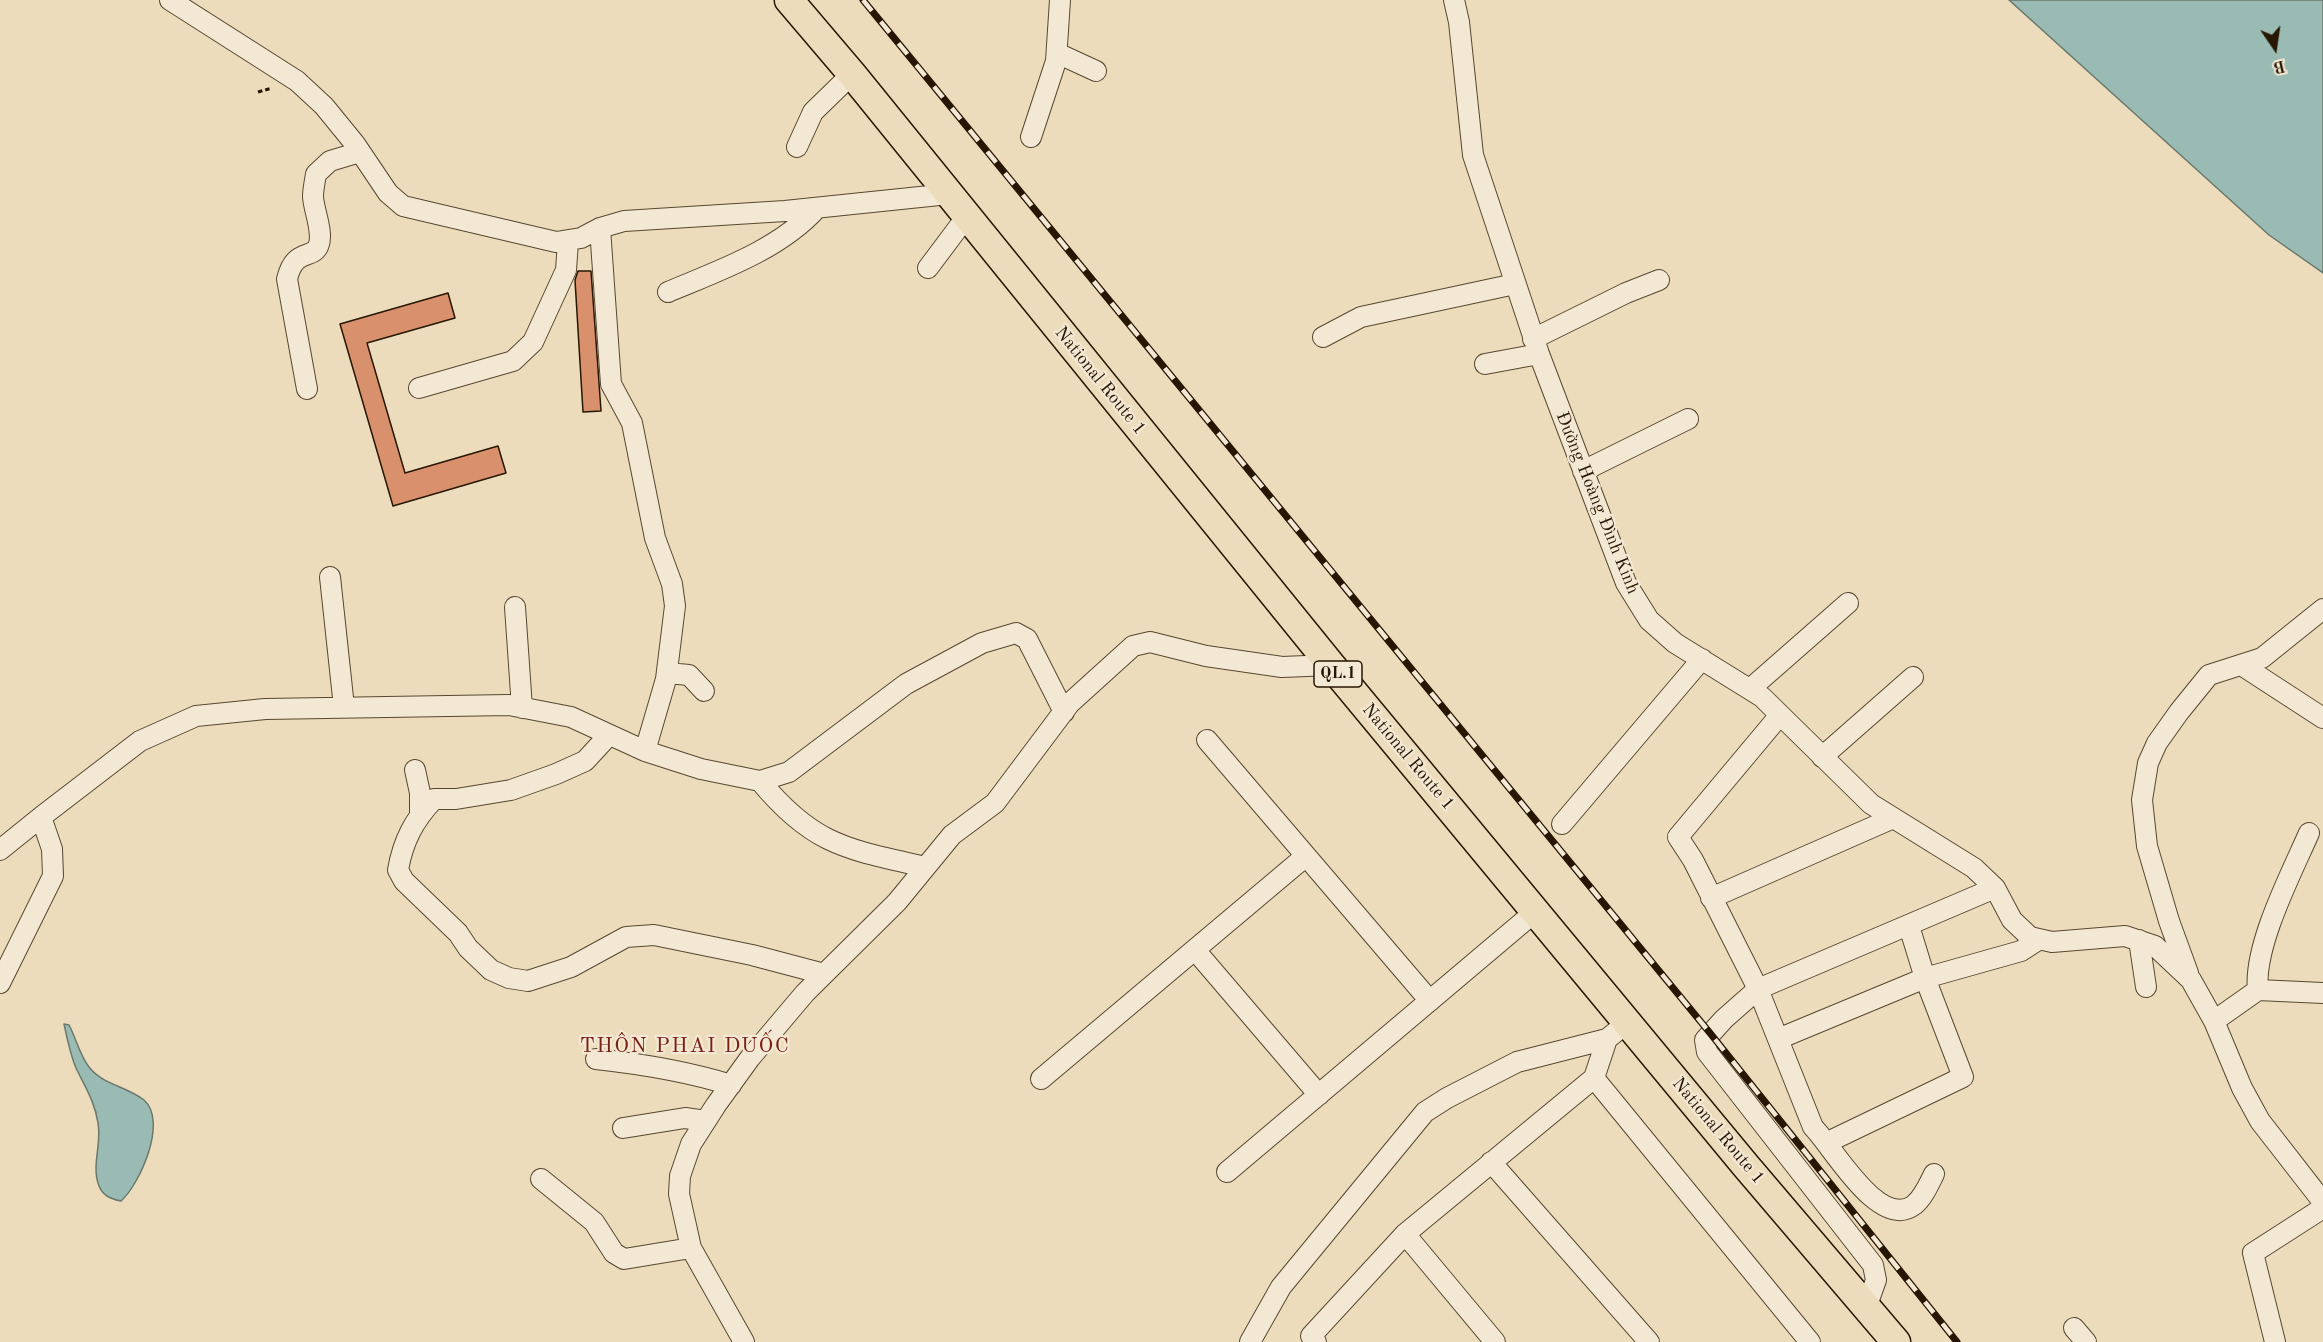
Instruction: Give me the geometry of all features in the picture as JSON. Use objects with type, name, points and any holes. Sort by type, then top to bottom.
[{"type":"highway","name":"National Route 1","points":[[789,0],[852,74],[1331,665],[1536,911],[1618,1030],[1896,1342]]},
{"type":"street","points":[[170,0],[297,81],[324,106],[360,152],[388,194],[403,206],[556,242],[568,242],[600,228],[624,221],[817,208],[949,194]]},
{"type":"street","points":[[1031,137],[1057,53],[1060,0]]},
{"type":"street","name":"Đường Hoàng Đình Kinh","points":[[1454,0],[1459,22],[1473,155],[1536,346],[1626,583],[1638,604],[1660,630],[1750,689],[1780,714],[1871,804],[1891,819],[1974,868],[1995,888],[2017,925],[2030,937],[2038,940]]},
{"type":"street","points":[[1057,53],[1096,71]]},
{"type":"street","points":[[797,147],[813,112],[852,74]]},
{"type":"street","points":[[307,389],[287,279],[290,264],[296,258],[312,253],[319,247],[320,237],[313,197],[316,174],[330,161],[360,152]]},
{"type":"street","points":[[668,292],[758,251],[804,221],[817,208]]},
{"type":"street","points":[[928,268],[967,216]]},
{"type":"street","points":[[600,228],[611,384],[632,423],[655,538],[672,584],[674,618],[667,673],[645,751]]},
{"type":"street","points":[[420,388],[513,362],[533,342],[566,270],[568,242]]},
{"type":"street","points":[[1485,364],[1536,346],[1626,293],[1659,280]]},
{"type":"street","points":[[1323,337],[1361,317],[1382,311],[1429,304],[1515,284]]},
{"type":"street","points":[[1583,471],[1688,419]]},
{"type":"street","points":[[330,577],[344,707]]},
{"type":"street","points":[[1750,689],[1848,603]]},
{"type":"street","points":[[516,607],[522,708]]},
{"type":"street","points":[[2323,609],[2276,648],[2243,666],[2227,668],[2210,675],[2178,712],[2157,743],[2148,764],[2142,800],[2147,846],[2169,921],[2191,981],[2214,1021],[2242,1089],[2260,1121],[2323,1202]]},
{"type":"street","points":[[0,850],[140,741],[196,716],[265,709],[509,705],[571,717],[645,751],[701,769],[760,781],[789,772],[906,684],[982,643],[1016,633],[1027,639],[1064,712]]},
{"type":"street","points":[[744,1342],[691,1248],[679,1194],[680,1176],[691,1144],[706,1120],[785,1017],[824,974],[897,902],[952,835],[995,803],[1070,703],[1133,645],[1150,642],[1206,656],[1282,667],[1331,665]]},
{"type":"street","points":[[1562,824],[1702,659]]},
{"type":"street","points":[[2243,666],[2323,718]]},
{"type":"street","points":[[667,673],[689,675],[704,691]]},
{"type":"street","points":[[1822,757],[1913,677]]},
{"type":"street","points":[[1780,714],[1678,837],[1693,860],[1758,989],[1810,1120],[1864,1192],[1891,1208],[1905,1209],[1915,1204],[1934,1174]]},
{"type":"street","points":[[609,735],[585,761],[555,774],[511,790],[456,799],[434,799],[420,814],[402,845],[398,870],[404,881],[458,933],[468,948],[491,970],[528,981],[571,967],[626,937],[654,935],[752,955],[824,974]]},
{"type":"street","points":[[1207,740],[1430,1001]]},
{"type":"street","points":[[415,770],[420,793],[420,814]]},
{"type":"street","points":[[760,781],[783,809],[806,828],[844,848],[925,867]]},
{"type":"street","points":[[0,983],[15,957],[52,876],[52,849],[41,817]]},
{"type":"street","points":[[1711,898],[1891,819]]},
{"type":"street","points":[[2258,990],[2259,963],[2284,889],[2309,833]]},
{"type":"street","points":[[1041,1079],[1306,856]]},
{"type":"street","points":[[1866,1308],[1876,1280],[1873,1265],[1705,1048],[1705,1040],[1758,989],[1995,888]]},
{"type":"street","points":[[1227,1172],[1536,911]]},
{"type":"street","points":[[1828,1142],[1963,1077],[1925,978],[1909,926]]},
{"type":"street","points":[[1778,1039],[1925,978],[2009,956],[2038,940],[2052,942],[2109,936],[2139,940],[2155,946],[2191,981]]},
{"type":"street","points":[[2139,940],[2146,987]]},
{"type":"street","points":[[1195,950],[1319,1095]]},
{"type":"street","points":[[2214,1021],[2258,990],[2323,993]]},
{"type":"street","points":[[1316,1342],[1311,1336],[1405,1234],[1594,1078],[1618,1030]]},
{"type":"street","points":[[1250,1342],[1281,1287],[1425,1112],[1517,1062],[1618,1030]]},
{"type":"street","points":[[596,1059],[644,1064],[699,1075],[731,1085]]},
{"type":"street","points":[[1594,1078],[1810,1342]]},
{"type":"street","points":[[623,1128],[685,1118],[706,1120]]},
{"type":"street","points":[[1491,1162],[1648,1342]]},
{"type":"street","points":[[541,1179],[594,1222],[614,1253],[624,1259],[691,1248]]},
{"type":"street","points":[[2275,1342],[2253,1253],[2323,1208]]},
{"type":"street","points":[[1405,1234],[1495,1342]]},
{"type":"water","points":[[2009,0],[2323,0],[2323,273],[2269,235]]},
{"type":"water","points":[[64,1024],[69,1025],[83,1058],[95,1073],[108,1082],[137,1095],[151,1110],[153,1122],[149,1152],[136,1181],[121,1201],[108,1196],[99,1186],[96,1170],[99,1131],[97,1115],[74,1063]]},
{"type":"building","points":[[578,271],[591,271],[601,411],[583,412],[575,280]]},
{"type":"building","points":[[448,293],[455,318],[367,343],[405,473],[498,446],[506,473],[393,506],[340,324]]},
{"type":"railway","points":[[863,0],[1710,1033],[1957,1342]]},
{"type":"district","name":"THÔN PHAI DUỐC","points":[[685,1046]]}]
